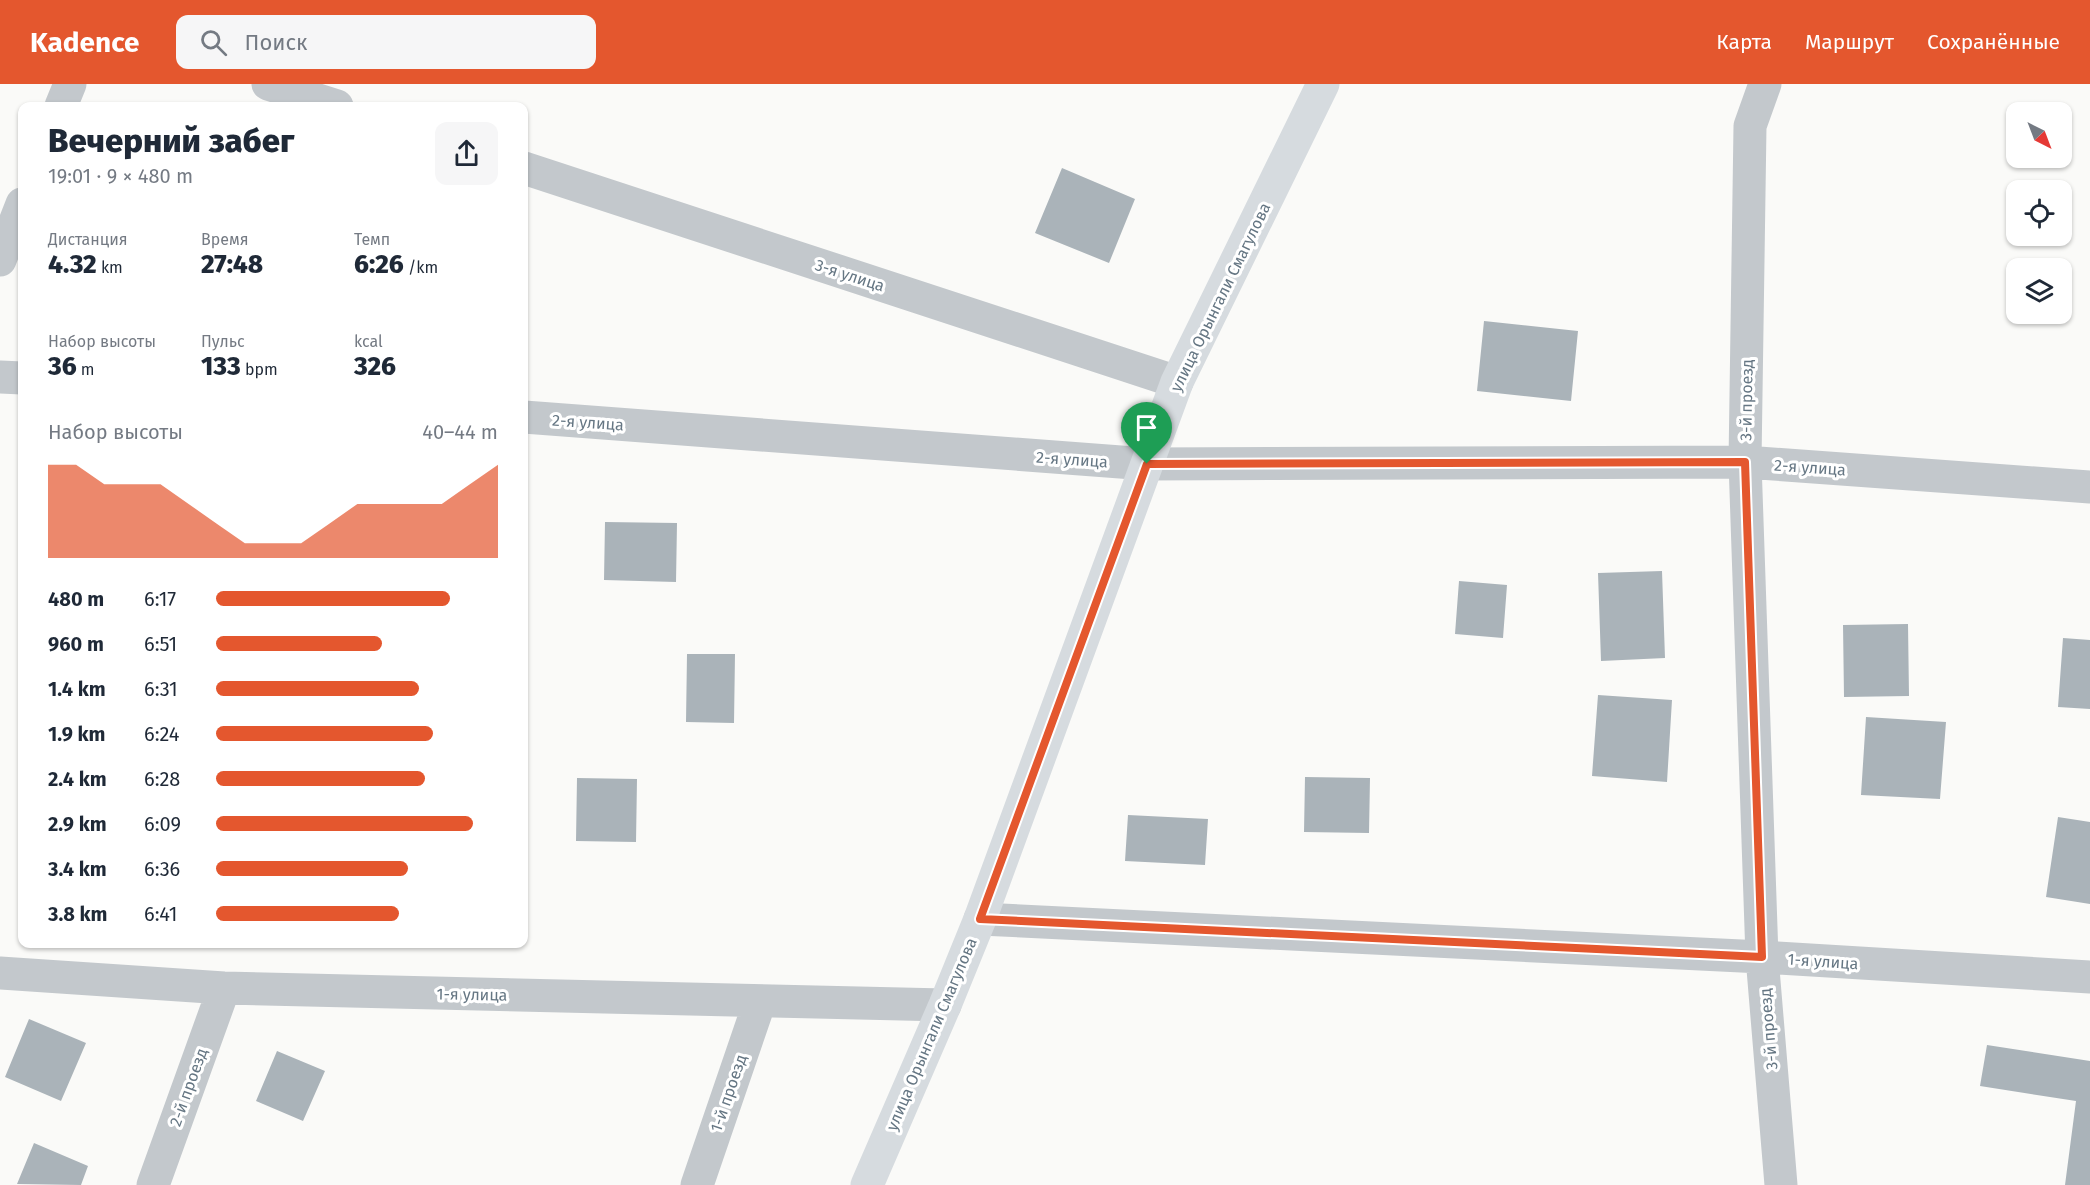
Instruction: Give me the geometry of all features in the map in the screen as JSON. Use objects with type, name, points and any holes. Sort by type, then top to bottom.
[{"type":"main road","name":"улица Орынгали Смагулова","points":[[867,1185],[980,919],[1177,382],[1323,84]]},
{"type":"street","points":[[63,102],[70,84]]},
{"type":"street","points":[[268,84],[324,102]]},
{"type":"street","name":"3-й проезд","points":[[1765,84],[1750,126],[1745,462],[1762,957],[1781,1185]]},
{"type":"street","name":"3-я улица","points":[[528,169],[1177,382]]},
{"type":"street","points":[[0,260],[18,214]]},
{"type":"street","points":[[0,376],[18,378]]},
{"type":"street","name":"2-я улица","points":[[528,417],[1147,464],[1745,462],[2090,487]]},
{"type":"street","name":"1-я улица","points":[[980,919],[1762,957],[2090,977]]},
{"type":"street","name":"1-я улица","points":[[0,973],[224,988],[945,1005]]},
{"type":"street","name":"2-й проезд","points":[[153,1185],[224,988]]},
{"type":"street","name":"1-й проезд","points":[[697,1185],[760,1001]]},
{"type":"building","points":[[1062,168],[1135,199],[1109,263],[1035,233]]},
{"type":"building","points":[[1484,321],[1578,331],[1571,401],[1477,391]]},
{"type":"building","points":[[605,522],[677,523],[676,582],[604,580]]},
{"type":"building","points":[[1662,571],[1665,658],[1601,661],[1598,573]]},
{"type":"building","points":[[1459,581],[1507,585],[1503,638],[1455,634]]},
{"type":"building","points":[[1908,624],[1909,696],[1844,697],[1843,625]]},
{"type":"building","points":[[2063,638],[2090,640],[2090,709],[2058,707]]},
{"type":"building","points":[[687,654],[735,654],[734,723],[686,722]]},
{"type":"building","points":[[1598,695],[1672,700],[1667,782],[1592,776]]},
{"type":"building","points":[[1866,717],[1946,722],[1940,799],[1861,795]]},
{"type":"building","points":[[1305,777],[1370,778],[1369,833],[1304,832]]},
{"type":"building","points":[[577,778],[637,779],[636,842],[576,841]]},
{"type":"building","points":[[1128,815],[1208,819],[1205,865],[1125,861]]},
{"type":"building","points":[[2058,817],[2090,822],[2090,904],[2046,897]]},
{"type":"building","points":[[29,1019],[86,1043],[61,1101],[5,1077]]},
{"type":"building","points":[[1987,1045],[2090,1061],[2090,1185],[2065,1185],[2076,1101],[1980,1086]]},
{"type":"building","points":[[277,1051],[325,1071],[303,1121],[256,1101]]},
{"type":"building","points":[[34,1143],[88,1166],[81,1185],[17,1184]]},
{"type":"route","points":[[1745,462],[1762,957],[980,919],[1147,464],[1745,462]]}]
